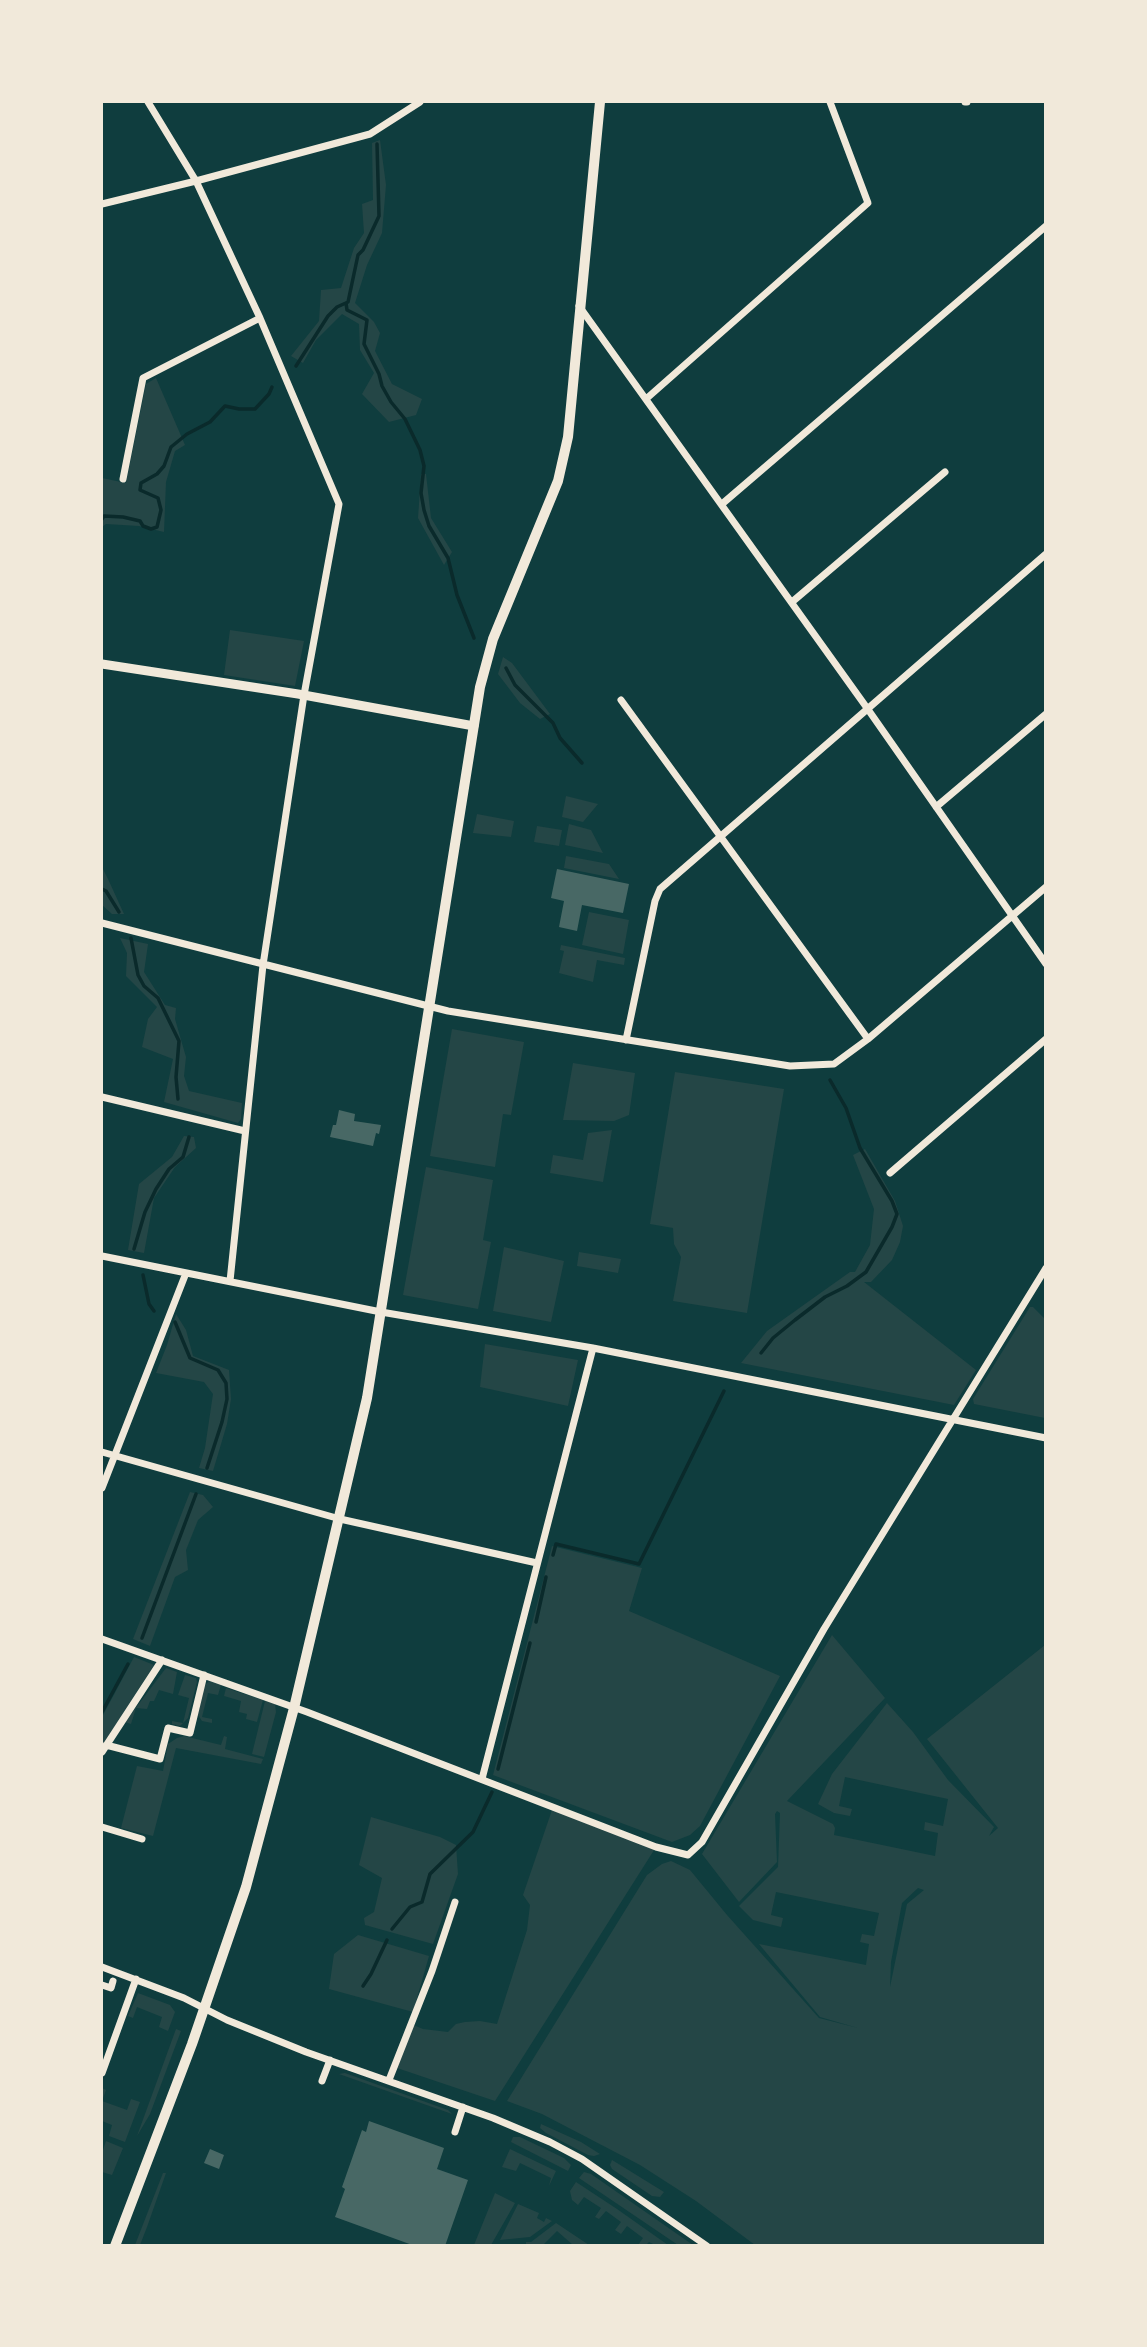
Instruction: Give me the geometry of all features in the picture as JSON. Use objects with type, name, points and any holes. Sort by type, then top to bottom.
[{"type":"main road","points":[[115,2245],[204,2009],[246,1887],[294,1708],[340,1519],[367,1398],[480,687],[493,639],[558,481],[568,437],[600,102]]},
{"type":"main road","points":[[594,156],[606,102]]},
{"type":"street","points":[[148,102],[196,181],[260,318],[339,504],[304,695],[263,965],[230,1281]]},
{"type":"street","points":[[102,204],[370,134],[420,102]]},
{"type":"street","points":[[646,399],[868,203],[830,102]]},
{"type":"street","points":[[722,504],[1045,226]]},
{"type":"street","points":[[579,306],[792,602],[1045,964]]},
{"type":"street","points":[[123,479],[143,378],[260,318]]},
{"type":"street","points":[[792,602],[945,472]]},
{"type":"street","points":[[626,1040],[655,901],[660,889],[1045,554]]},
{"type":"street","points":[[102,664],[304,695],[474,726]]},
{"type":"street","points":[[621,700],[867,1039]]},
{"type":"street","points":[[936,807],[1045,714]]},
{"type":"street","points":[[102,923],[430,1007],[790,1066],[834,1064],[1045,887]]},
{"type":"street","points":[[890,1172],[1045,1039]]},
{"type":"street","points":[[102,1097],[245,1131]]},
{"type":"street","points":[[102,1256],[381,1312],[593,1348],[1045,1438]]},
{"type":"street","points":[[102,1639],[294,1708],[656,1847],[688,1855],[702,1842],[824,1629],[1045,1268]]},
{"type":"street","points":[[102,1488],[186,1273]]},
{"type":"street","points":[[482,1779],[593,1348]]},
{"type":"street","points":[[102,1452],[340,1519],[537,1563]]},
{"type":"street","points":[[162,1660],[104,1749],[160,1759],[168,1728],[190,1733],[204,1675]]},
{"type":"street","points":[[102,1827],[142,1839]]},
{"type":"street","points":[[388,2080],[432,1971],[455,1902]]},
{"type":"street","points":[[102,1967],[184,1998],[204,2009],[330,2060],[463,2107],[550,2142],[582,2159],[707,2245]]},
{"type":"street","points":[[102,2073],[136,1979]]},
{"type":"street","points":[[102,1985],[111,1988],[113,1982]]},
{"type":"street","points":[[322,2081],[330,2060]]},
{"type":"street","points":[[455,2132],[463,2107]]},
{"type":"shaded area","points":[[380,140],[386,185],[382,233],[367,265],[355,303],[374,322],[380,333],[375,351],[392,384],[422,399],[416,415],[389,422],[362,394],[374,373],[360,350],[359,324],[342,314],[316,340],[303,363],[291,356],[319,321],[321,290],[341,288],[354,248],[364,233],[362,204],[373,200],[372,143]]},
{"type":"shaded area","points":[[156,378],[185,445],[175,451],[166,482],[164,532],[139,526],[106,524],[102,527],[102,478],[126,483],[146,384]]},
{"type":"shaded area","points":[[421,474],[426,474],[431,518],[452,552],[444,565],[418,518]]},
{"type":"shaded area","points":[[230,630],[304,641],[295,686],[224,675]]},
{"type":"shaded area","points":[[503,657],[512,663],[550,714],[540,719],[520,703],[498,674]]},
{"type":"shaded area","points":[[566,796],[598,804],[583,822],[562,817]]},
{"type":"shaded area","points":[[477,814],[514,821],[511,837],[473,833]]},
{"type":"shaded area","points":[[569,824],[591,830],[603,853],[565,845]]},
{"type":"shaded area","points":[[537,826],[562,830],[559,846],[534,842]]},
{"type":"shaded area","points":[[566,856],[609,864],[619,879],[564,868]]},
{"type":"shaded area","points":[[102,867],[124,914],[112,914],[102,905]]},
{"type":"shaded area","points":[[589,912],[629,920],[623,954],[582,945]]},
{"type":"shaded area","points":[[120,938],[148,944],[144,972],[165,1005],[176,1008],[175,1019],[186,1057],[184,1076],[189,1091],[242,1103],[241,1119],[238,1123],[164,1102],[173,1059],[142,1047],[148,1019],[157,1007],[126,976],[127,953]]},
{"type":"shaded area","points":[[561,945],[625,958],[624,965],[597,960],[593,982],[559,973],[564,951],[560,950]]},
{"type":"shaded area","points":[[452,1029],[524,1042],[511,1115],[503,1114],[495,1167],[430,1156]]},
{"type":"shaded area","points":[[573,1063],[635,1073],[629,1115],[614,1121],[563,1120]]},
{"type":"shaded area","points":[[675,1072],[784,1089],[747,1313],[673,1301],[681,1257],[674,1244],[673,1228],[650,1224]]},
{"type":"shaded area","points":[[612,1130],[603,1182],[550,1173],[553,1155],[583,1160],[588,1133]]},
{"type":"shaded area","points":[[184,1136],[194,1137],[196,1148],[175,1167],[154,1198],[144,1253],[128,1250],[139,1184],[172,1157]]},
{"type":"shaded area","points":[[865,1149],[895,1201],[903,1226],[892,1260],[871,1282],[864,1282],[976,1370],[954,1405],[741,1363],[767,1331],[850,1272],[855,1272],[870,1245],[874,1209],[853,1155]]},
{"type":"shaded area","points":[[426,1167],[493,1180],[483,1240],[491,1242],[478,1309],[403,1295]]},
{"type":"shaded area","points":[[504,1247],[564,1261],[551,1322],[493,1311]]},
{"type":"shaded area","points":[[579,1252],[621,1259],[618,1273],[577,1266]]},
{"type":"shaded area","points":[[1030,1307],[1045,1319],[1045,1418],[974,1404],[973,1399]]},
{"type":"shaded area","points":[[176,1314],[186,1330],[193,1356],[229,1370],[231,1399],[227,1424],[213,1471],[199,1468],[205,1448],[213,1394],[204,1382],[156,1373]]},
{"type":"shaded area","points":[[485,1344],[578,1360],[568,1406],[480,1387]]},
{"type":"shaded area","points":[[190,1492],[203,1495],[213,1507],[198,1520],[186,1550],[188,1570],[175,1577],[150,1646],[133,1639]]},
{"type":"shaded area","points":[[552,1546],[642,1568],[629,1611],[780,1676],[700,1826],[690,1835],[672,1842],[493,1775]]},
{"type":"shaded area","points":[[832,1635],[885,1698],[787,1801],[833,1824],[834,1835],[935,1856],[938,1833],[924,1830],[925,1822],[943,1826],[948,1799],[845,1777],[839,1806],[852,1809],[850,1816],[834,1813],[818,1804],[832,1774],[887,1703],[913,1732],[948,1780],[994,1827],[989,1836],[998,1828],[927,1739],[1045,1645],[1045,2245],[755,2245],[696,2201],[640,2165],[542,2114],[507,2101],[647,1875],[671,1861],[690,1870],[819,2018],[858,2028],[820,2017],[759,1944],[866,1965],[869,1944],[860,1942],[862,1934],[874,1936],[879,1913],[776,1892],[771,1915],[783,1918],[781,1927],[753,1920],[739,1906],[778,1867],[780,1813],[777,1811],[777,1862],[739,1902],[702,1854]],"holes":[[[918,1888],[924,1890],[907,1904],[890,1987],[891,1962],[902,1903]]]},
{"type":"shaded area","points":[[134,1657],[154,1665],[102,1746],[102,1717]]},
{"type":"shaded area","points":[[166,1668],[177,1672],[173,1694],[159,1690],[147,1709],[136,1708],[131,1724],[125,1722]]},
{"type":"shaded area","points":[[185,1675],[196,1678],[197,1682],[188,1718],[183,1723],[189,1698],[178,1695]]},
{"type":"shaded area","points":[[209,1681],[221,1685],[218,1695],[208,1693],[202,1717],[212,1719],[212,1723],[202,1721],[198,1715],[204,1686]]},
{"type":"shaded area","points":[[226,1688],[263,1700],[257,1722],[246,1719],[247,1714],[239,1712],[241,1701],[224,1696]]},
{"type":"shaded area","points":[[265,1701],[275,1704],[276,1712],[264,1757],[252,1754]]},
{"type":"shaded area","points":[[172,1721],[183,1723],[180,1726],[172,1724]]},
{"type":"shaded area","points":[[184,1736],[221,1745],[224,1736],[227,1737],[225,1749],[263,1759],[261,1764],[176,1748],[153,1836],[121,1828],[137,1766],[163,1771],[168,1744]]},
{"type":"shaded area","points":[[553,1807],[656,1847],[495,2101],[394,2067],[411,2024],[423,2029],[448,2032],[456,2024],[465,2022],[497,2024],[527,1930],[530,1905],[523,1895]]},
{"type":"shaded area","points":[[371,1817],[440,1837],[456,1845],[458,1874],[433,1944],[365,1925],[364,1918],[374,1912],[382,1878],[359,1865]]},
{"type":"shaded area","points":[[358,1935],[429,1956],[413,2012],[329,1989],[334,1954]]},
{"type":"shaded area","points":[[138,1993],[170,2005],[175,2012],[168,2031],[159,2027],[162,2017],[137,2007],[133,2018],[128,2016]]},
{"type":"shaded area","points":[[176,2029],[181,2031],[150,2114],[137,2136]]},
{"type":"shaded area","points":[[345,2073],[448,2110],[452,2114],[339,2074]]},
{"type":"shaded area","points":[[131,2099],[140,2102],[125,2142],[109,2136],[112,2125],[102,2121],[102,2101],[127,2110]]},
{"type":"shaded area","points":[[541,2124],[600,2154],[588,2155],[546,2133],[540,2128]]},
{"type":"shaded area","points":[[513,2137],[520,2137],[564,2158],[571,2165],[568,2171],[511,2142]]},
{"type":"shaded area","points":[[106,2141],[123,2148],[112,2175],[102,2172],[102,2153]]},
{"type":"shaded area","points":[[510,2149],[556,2171],[549,2186],[551,2178],[520,2163],[516,2171],[502,2167]]},
{"type":"shaded area","points":[[612,2160],[664,2192],[660,2197],[652,2196],[612,2169]]},
{"type":"shaded area","points":[[584,2172],[591,2174],[693,2245],[678,2245],[579,2178]]},
{"type":"shaded area","points":[[163,2173],[166,2173],[140,2245],[135,2245]]},
{"type":"shaded area","points":[[576,2182],[668,2245],[649,2242],[646,2245],[638,2245],[643,2238],[627,2226],[621,2234],[615,2230],[621,2222],[606,2211],[599,2219],[595,2217],[601,2208],[584,2197],[578,2205],[572,2200],[570,2191]]},
{"type":"shaded area","points":[[495,2193],[515,2203],[491,2245],[474,2245]]},
{"type":"shaded area","points":[[518,2204],[539,2213],[537,2218],[544,2222],[546,2218],[552,2221],[530,2237],[500,2240]]},
{"type":"shaded area","points":[[556,2223],[589,2245],[573,2245],[557,2231],[543,2245],[526,2245],[526,2242],[531,2242]]},
{"type":"building","points":[[557,869],[629,884],[623,913],[582,905],[577,931],[559,927],[564,901],[551,898]]},
{"type":"building","points":[[339,1110],[355,1114],[354,1121],[381,1125],[373,1146],[330,1137]]},
{"type":"building","points":[[369,2121],[444,2148],[437,2169],[468,2180],[445,2246],[415,2246],[335,2217],[345,2189],[342,2187],[362,2130],[366,2132]]},
{"type":"building","points":[[210,2149],[224,2155],[219,2169],[204,2163]]},
{"type":"waterway","points":[[296,366],[328,316],[337,307],[348,302],[358,255],[379,216],[377,144]]},
{"type":"waterway","points":[[346,303],[347,310],[367,320],[364,344],[382,386],[405,419],[420,450],[424,466],[421,493],[424,510],[429,526],[448,558],[457,595],[474,638]]},
{"type":"waterway","points":[[102,519],[104,516],[123,517],[140,521],[143,526],[151,529],[157,527],[161,510],[158,498],[140,490],[141,483],[157,474],[164,466],[171,447],[187,434],[210,422],[225,406],[255,409],[272,387]]},
{"type":"waterway","points":[[506,668],[515,685],[553,723],[560,738],[582,763]]},
{"type":"waterway","points":[[102,889],[119,912]]},
{"type":"waterway","points":[[131,938],[138,975],[144,986],[158,998],[179,1041],[176,1077],[178,1099]]},
{"type":"waterway","points":[[761,1353],[773,1338],[795,1320],[825,1297],[866,1272],[897,1214],[860,1148],[846,1108],[830,1080]]},
{"type":"waterway","points":[[134,1249],[145,1212],[156,1189],[169,1169],[183,1157],[189,1137]]},
{"type":"waterway","points":[[143,1275],[149,1304],[154,1311]]},
{"type":"waterway","points":[[175,1322],[190,1358],[218,1370],[226,1383],[227,1399],[222,1422],[207,1468]]},
{"type":"waterway","points":[[553,1555],[556,1544],[639,1564],[724,1391]]},
{"type":"waterway","points":[[142,1638],[196,1494]]},
{"type":"waterway","points":[[536,1622],[546,1577]]},
{"type":"waterway","points":[[498,1769],[530,1643]]},
{"type":"waterway","points":[[102,1712],[128,1664]]},
{"type":"waterway","points":[[392,1929],[410,1907],[422,1902],[430,1874],[473,1832],[492,1792]]},
{"type":"waterway","points":[[363,1986],[387,1940]]}]
